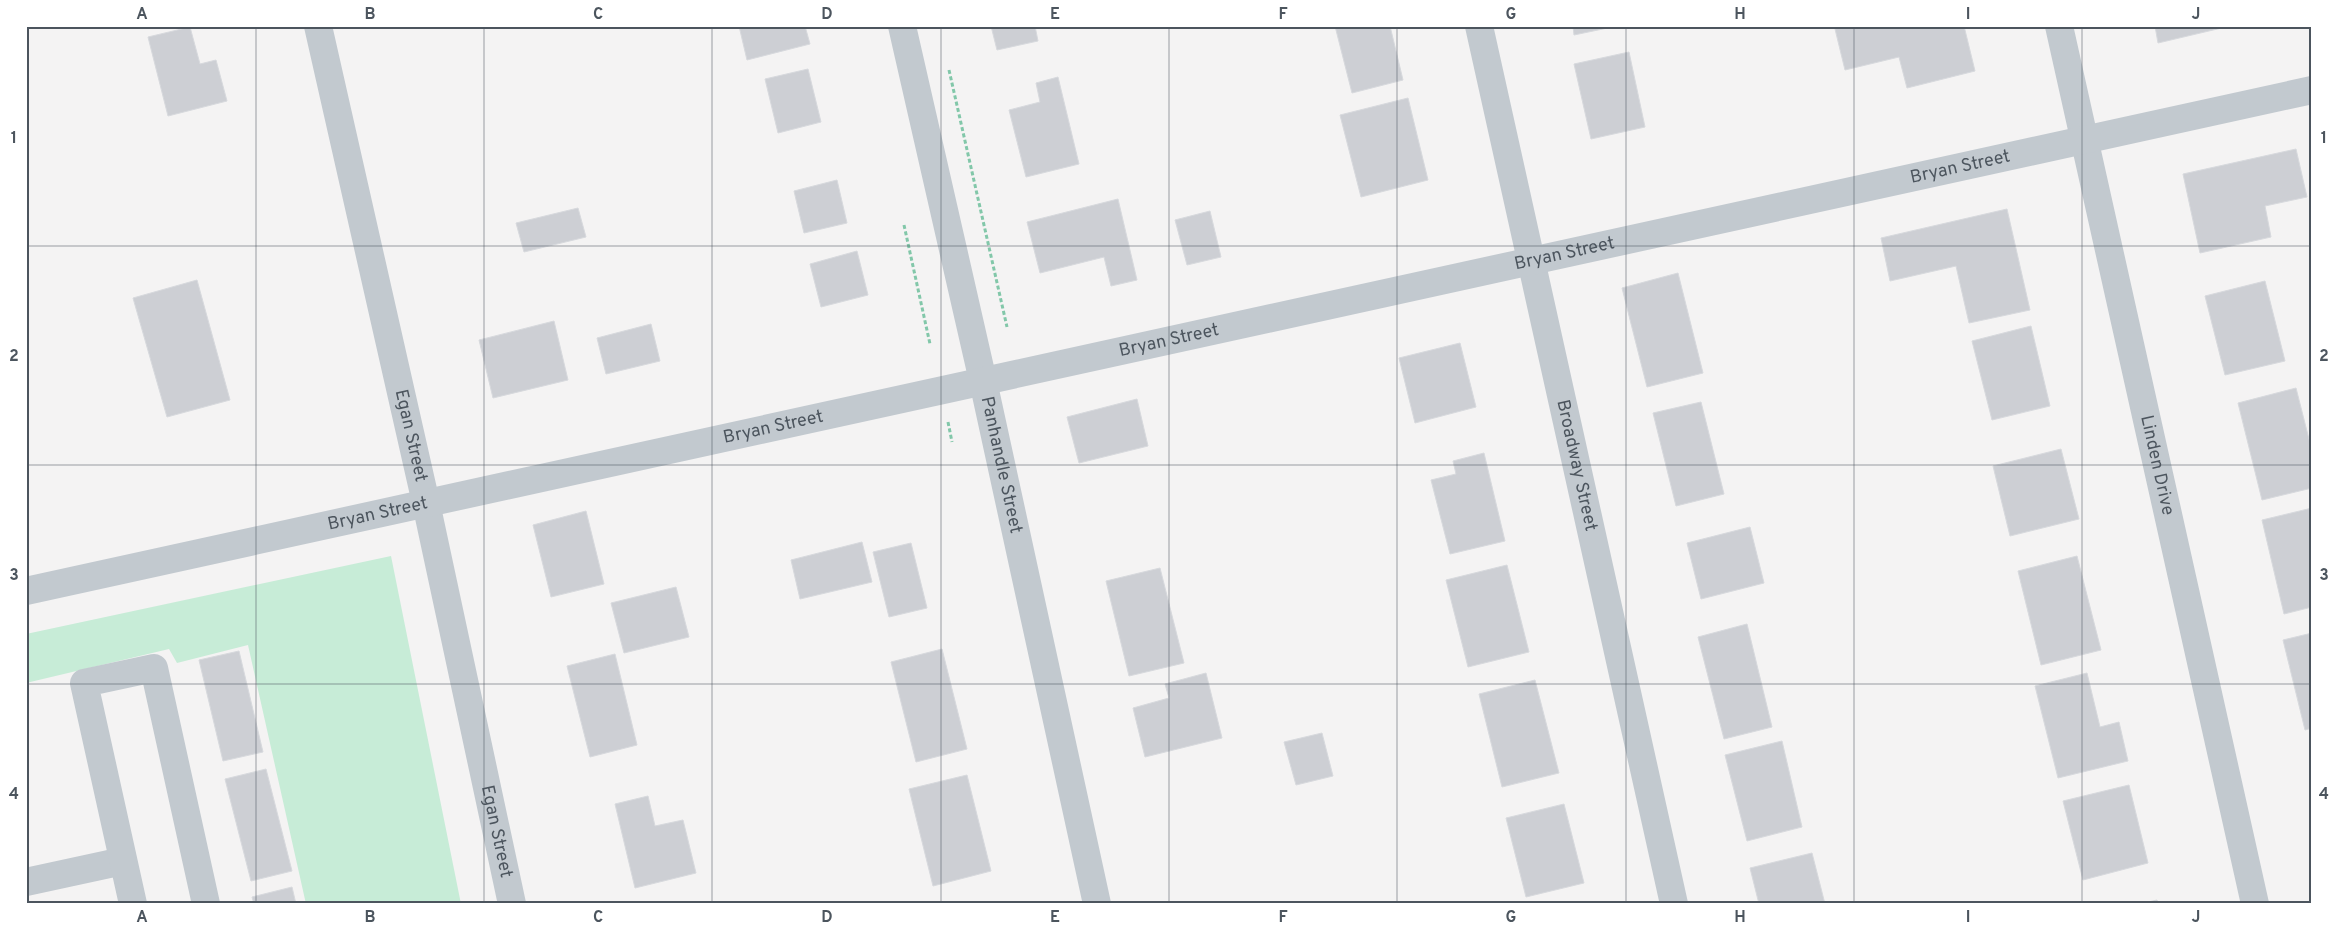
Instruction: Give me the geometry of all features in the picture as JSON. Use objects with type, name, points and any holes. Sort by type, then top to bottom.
[{"type":"street","name":"Egan Street","points":[[318,26],[426,504],[512,904]]},
{"type":"street","name":"Panhandle Street","points":[[902,26],[983,381],[1097,904]]},
{"type":"street","name":"Broadway Street","points":[[1479,26],[1674,904]]},
{"type":"street","name":"Linden Drive","points":[[2059,26],[2255,904]]},
{"type":"street","name":"Bryan Street","points":[[26,591],[2312,90]]},
{"type":"street","points":[[133,904],[84,683],[154,668],[206,904]]},
{"type":"street","points":[[26,882],[123,861]]},
{"type":"path","points":[[949,70],[1007,327]]},
{"type":"path","points":[[904,225],[930,344]]},
{"type":"green space","points":[[391,556],[461,904],[306,904],[248,645],[177,663],[169,649],[26,683],[26,634]]},
{"type":"building","points":[[739,26],[805,26],[810,44],[747,60]]},
{"type":"building","points":[[991,26],[1035,26],[1038,41],[997,50]]},
{"type":"building","points":[[1335,26],[1390,26],[1403,80],[1352,93]]},
{"type":"building","points":[[1573,26],[1617,26],[1574,35]]},
{"type":"building","points":[[1847,26],[1964,26],[1975,71],[1907,88],[1899,57],[1845,70],[1835,29]]},
{"type":"building","points":[[2155,26],[2230,26],[2158,43]]},
{"type":"building","points":[[190,27],[200,64],[216,60],[227,101],[168,116],[148,37]]},
{"type":"building","points":[[1629,52],[1645,127],[1591,139],[1574,64]]},
{"type":"building","points":[[808,69],[821,122],[778,133],[765,79]]},
{"type":"building","points":[[1058,77],[1079,164],[1026,177],[1009,110],[1040,102],[1036,83]]},
{"type":"building","points":[[1408,98],[1428,180],[1361,197],[1340,115]]},
{"type":"building","points":[[2296,149],[2307,197],[2265,206],[2271,237],[2200,253],[2183,174]]},
{"type":"building","points":[[837,180],[847,223],[804,233],[794,191]]},
{"type":"building","points":[[1118,199],[1137,280],[1111,286],[1104,257],[1040,273],[1027,222]]},
{"type":"building","points":[[578,208],[586,237],[524,252],[516,223]]},
{"type":"building","points":[[2007,209],[2030,310],[1969,323],[1956,266],[1890,281],[1881,238]]},
{"type":"building","points":[[1210,211],[1221,257],[1187,265],[1175,220]]},
{"type":"building","points":[[857,251],[868,295],[821,307],[810,264]]},
{"type":"building","points":[[1678,273],[1703,373],[1647,387],[1622,288]]},
{"type":"building","points":[[197,280],[230,400],[167,417],[133,298]]},
{"type":"building","points":[[2265,281],[2285,361],[2225,375],[2205,296]]},
{"type":"building","points":[[554,321],[568,380],[493,398],[479,340]]},
{"type":"building","points":[[651,324],[660,361],[606,374],[597,338]]},
{"type":"building","points":[[2031,326],[2050,406],[1992,420],[1972,341]]},
{"type":"building","points":[[1460,343],[1476,407],[1415,423],[1399,358]]},
{"type":"building","points":[[2296,388],[2312,451],[2312,488],[2262,500],[2238,403]]},
{"type":"building","points":[[1137,399],[1148,446],[1079,463],[1067,417]]},
{"type":"building","points":[[1701,402],[1724,494],[1676,506],[1653,413]]},
{"type":"building","points":[[2061,449],[2079,519],[2010,536],[1993,466]]},
{"type":"building","points":[[1484,453],[1505,541],[1450,554],[1431,480],[1456,474],[1453,461]]},
{"type":"building","points":[[2312,508],[2312,607],[2284,614],[2262,520]]},
{"type":"building","points":[[586,511],[604,584],[551,597],[533,525]]},
{"type":"building","points":[[1750,527],[1764,583],[1701,599],[1687,543]]},
{"type":"building","points":[[862,542],[872,582],[800,599],[791,560]]},
{"type":"building","points":[[911,543],[927,608],[889,617],[873,552]]},
{"type":"building","points":[[2077,556],[2101,650],[2041,665],[2018,571]]},
{"type":"building","points":[[1507,565],[1529,652],[1468,667],[1446,580]]},
{"type":"building","points":[[1160,568],[1184,663],[1129,676],[1106,581]]},
{"type":"building","points":[[676,587],[689,637],[624,653],[611,603]]},
{"type":"building","points":[[1747,624],[1772,727],[1724,739],[1698,637]]},
{"type":"building","points":[[2312,633],[2312,728],[2305,730],[2283,640]]},
{"type":"building","points":[[942,649],[967,749],[916,762],[891,662]]},
{"type":"building","points":[[239,651],[263,752],[223,761],[199,660]]},
{"type":"building","points":[[615,654],[637,745],[590,757],[567,666]]},
{"type":"building","points":[[1206,673],[1222,738],[1145,757],[1133,708],[1169,698],[1165,684]]},
{"type":"building","points":[[2087,673],[2100,727],[2119,722],[2128,761],[2058,778],[2035,686]]},
{"type":"building","points":[[1535,680],[1559,773],[1502,787],[1479,694]]},
{"type":"building","points":[[1322,733],[1333,776],[1296,785],[1284,742]]},
{"type":"building","points":[[1782,741],[1802,827],[1747,841],[1725,755]]},
{"type":"building","points":[[266,769],[292,871],[251,881],[225,779]]},
{"type":"building","points":[[967,775],[991,871],[933,886],[909,789]]},
{"type":"building","points":[[2129,785],[2148,863],[2083,880],[2063,801]]},
{"type":"building","points":[[648,796],[655,826],[683,820],[696,873],[635,888],[615,804]]},
{"type":"building","points":[[1564,804],[1584,883],[1526,897],[1506,818]]},
{"type":"building","points":[[1812,853],[1825,904],[1759,904],[1750,868]]},
{"type":"building","points":[[292,887],[296,904],[254,904],[252,897]]},
{"type":"building","points":[[2157,900],[2158,904],[2140,904]]}]
